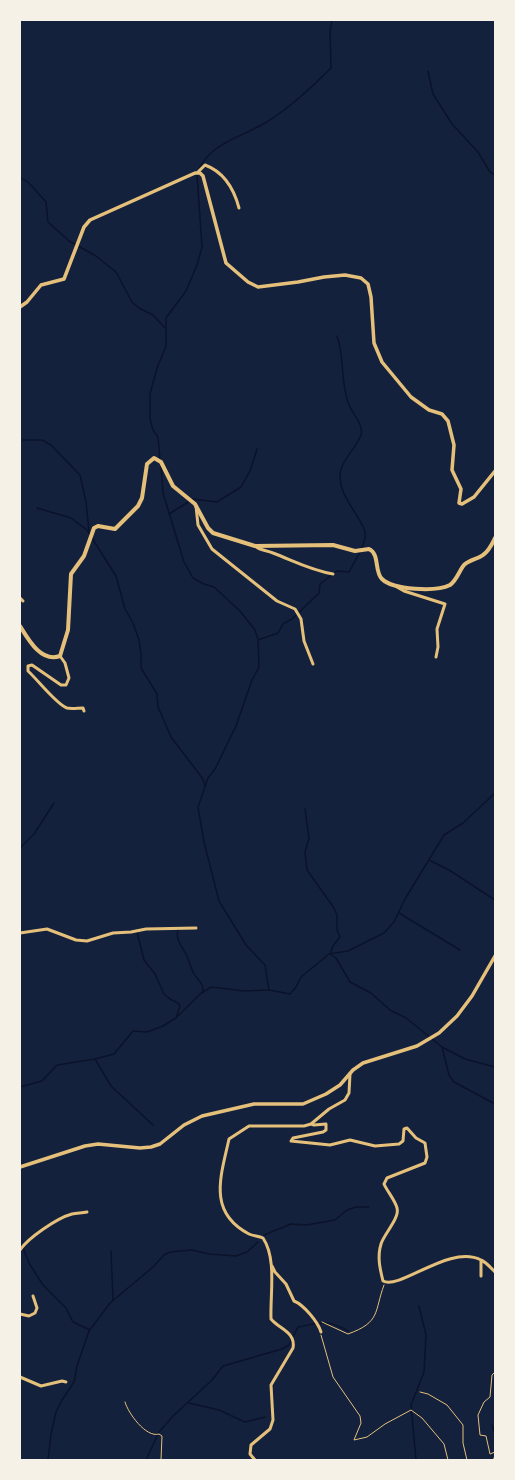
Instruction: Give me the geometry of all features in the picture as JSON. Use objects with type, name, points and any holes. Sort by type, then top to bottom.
[{"type":"main road","points":[[20,626],[38,651],[49,657],[60,656],[68,630],[72,572],[84,556],[94,528],[98,526],[115,529],[138,506],[142,498],[148,461],[154,458],[159,459],[172,486],[195,504],[211,532],[255,546],[333,545],[355,551],[369,549],[374,553],[379,575],[386,582],[394,585],[420,589],[449,585],[456,580],[465,564],[484,555],[488,551],[495,538]]},
{"type":"street","points":[[20,307],[27,302],[41,285],[64,279],[84,228],[90,220],[119,205],[151,194],[199,172],[205,165],[222,176],[234,190],[239,208]]},
{"type":"street","points":[[199,172],[203,176],[221,251],[226,263],[248,282],[258,287],[298,282],[324,276],[345,275],[361,278],[368,284],[371,297],[374,343],[382,362],[411,396],[429,410],[442,414],[448,421],[454,445],[452,470],[457,477],[461,489],[459,503],[462,504],[474,497],[495,471]]},
{"type":"street","points":[[195,504],[198,525],[212,549],[277,601],[295,609],[301,619],[304,641],[313,664]]},
{"type":"street","points":[[255,546],[260,550],[270,552],[314,571],[333,574]]},
{"type":"street","points":[[394,585],[404,591],[445,604],[437,629],[438,647],[436,657]]},
{"type":"street","points":[[60,656],[65,663],[69,678],[66,685],[61,685],[32,665],[28,666],[28,670],[42,684],[46,692],[64,707],[82,708],[84,711]]},
{"type":"street","points":[[20,933],[47,929],[76,940],[87,941],[112,933],[130,932],[146,928],[196,928]]},
{"type":"street","points":[[20,1167],[92,1145],[109,1144],[140,1148],[160,1144],[184,1125],[202,1116],[254,1104],[303,1104],[326,1094],[340,1085],[363,1063],[418,1046],[439,1033],[457,1016],[472,996],[495,956]]},
{"type":"street","points":[[321,1332],[315,1320],[300,1303],[294,1301],[286,1284],[275,1272],[271,1263],[266,1242],[263,1238],[250,1234],[241,1228],[231,1220],[221,1205],[219,1178],[229,1139],[249,1126],[304,1126],[311,1124],[329,1109],[345,1100],[349,1093],[351,1084],[350,1074]]},
{"type":"street","points":[[311,1124],[314,1126],[326,1124],[326,1130],[323,1132],[292,1138],[291,1141],[330,1145],[350,1140],[375,1146],[399,1144],[403,1141],[404,1129],[407,1128],[416,1138],[425,1143],[427,1156],[424,1163],[387,1178],[384,1184],[397,1208],[397,1216],[389,1228],[381,1245],[379,1263],[383,1281],[394,1281],[420,1271],[428,1266],[453,1258],[467,1257],[481,1260],[495,1272]]},
{"type":"street","points":[[20,1250],[26,1242],[60,1220],[72,1214],[88,1212]]},
{"type":"street","points":[[481,1260],[481,1276]]},
{"type":"street","points":[[255,1460],[250,1449],[252,1442],[270,1429],[273,1420],[271,1385],[293,1348],[294,1343],[289,1332],[271,1319],[271,1263]]},
{"type":"street","points":[[20,1314],[29,1316],[36,1313],[37,1308],[33,1296]]},
{"type":"street","points":[[20,1377],[41,1386],[62,1381],[66,1382]]},
{"type":"path","points":[[385,1282],[377,1309],[366,1327],[348,1334],[322,1322],[321,1332],[324,1348],[333,1377],[360,1416],[361,1423],[354,1440],[367,1437],[385,1424],[411,1410],[422,1418],[444,1444],[448,1460]]},
{"type":"path","points":[[495,1372],[492,1375],[490,1396],[484,1402],[478,1415],[480,1435],[486,1436],[490,1454],[495,1452]]},
{"type":"path","points":[[420,1392],[428,1394],[447,1406],[463,1426],[463,1443],[467,1460]]},
{"type":"path","points":[[125,1402],[133,1416],[148,1432],[162,1436],[161,1460]]},
{"type":"path","points":[[493,1460],[495,1456]]},
{"type":"waterway","points":[[160,460],[158,437],[153,430],[150,419],[150,394],[157,368],[166,346],[166,318],[186,291],[197,265],[202,247],[197,175],[201,164],[208,156],[225,143],[265,123],[283,111],[331,68],[330,32],[332,20]]},
{"type":"waterway","points":[[428,71],[433,94],[452,124],[478,152],[490,172],[495,175]]},
{"type":"waterway","points":[[20,177],[29,183],[46,202],[48,222],[69,241],[96,256],[116,272],[132,302],[139,308],[153,315],[165,328]]},
{"type":"waterway","points":[[337,336],[341,352],[346,394],[350,406],[361,427],[361,435],[359,440],[345,460],[340,476],[346,498],[365,531],[365,538],[362,548]]},
{"type":"waterway","points":[[23,440],[42,440],[51,445],[80,475],[86,502],[89,531]]},
{"type":"waterway","points":[[169,514],[193,499],[217,502],[241,487],[250,471],[257,449]]},
{"type":"waterway","points":[[161,465],[163,493],[184,562],[193,578],[214,587],[240,611],[255,630],[258,640],[259,667],[252,680],[236,726],[215,769],[208,778],[198,807],[204,842],[219,901],[246,945],[265,965],[269,990]]},
{"type":"waterway","points":[[37,508],[71,518],[87,530],[116,576],[125,609],[133,623],[139,640],[141,668],[157,694],[158,707],[171,737],[203,779],[205,786]]},
{"type":"waterway","points":[[258,640],[278,633],[283,624],[292,619],[319,593],[320,584],[337,571],[349,572],[360,552]]},
{"type":"waterway","points":[[20,1087],[42,1081],[57,1065],[95,1059],[114,1054],[133,1031],[147,1032],[163,1026],[176,1018],[200,994],[211,987],[244,991],[269,990],[290,994],[296,987],[301,977],[329,954],[348,951],[384,933],[394,922],[405,899],[444,835],[463,823],[495,793]]},
{"type":"waterway","points":[[20,848],[34,834],[54,803]]},
{"type":"waterway","points":[[305,809],[309,838],[305,852],[307,870],[334,908],[337,915],[337,930],[340,937],[333,946],[330,954],[336,958],[350,982],[371,993],[390,1010],[406,1018],[442,1047],[449,1075],[454,1082],[495,1104]]},
{"type":"waterway","points":[[429,860],[449,870],[495,900]]},
{"type":"waterway","points":[[399,913],[460,950]]},
{"type":"waterway","points":[[178,929],[177,937],[179,943],[186,954],[193,972],[202,986],[203,993]]},
{"type":"waterway","points":[[137,932],[144,960],[155,974],[164,994],[180,1006],[176,1018]]},
{"type":"waterway","points":[[442,1047],[465,1059],[495,1067]]},
{"type":"waterway","points":[[95,1059],[111,1086],[153,1125]]},
{"type":"waterway","points":[[264,1235],[291,1224],[307,1225],[335,1220],[347,1210],[356,1207],[369,1207]]},
{"type":"waterway","points":[[48,1460],[51,1434],[56,1412],[74,1382],[77,1366],[89,1331],[110,1303],[153,1267],[164,1255],[170,1252],[192,1250],[209,1254],[236,1256],[247,1252],[258,1242]]},
{"type":"waterway","points":[[23,1248],[29,1263],[43,1285],[66,1308],[73,1322],[90,1330]]},
{"type":"waterway","points":[[111,1251],[113,1300]]},
{"type":"waterway","points":[[416,1460],[411,1405],[424,1372],[426,1335],[419,1306]]},
{"type":"waterway","points":[[294,1335],[298,1327],[318,1323],[329,1323],[348,1331]]},
{"type":"waterway","points":[[146,1460],[159,1432],[173,1416],[212,1380],[223,1366],[282,1349],[289,1345],[292,1338]]},
{"type":"waterway","points":[[189,1403],[219,1410],[245,1422],[265,1417]]},
{"type":"waterway","points":[[492,1425],[495,1435]]}]
